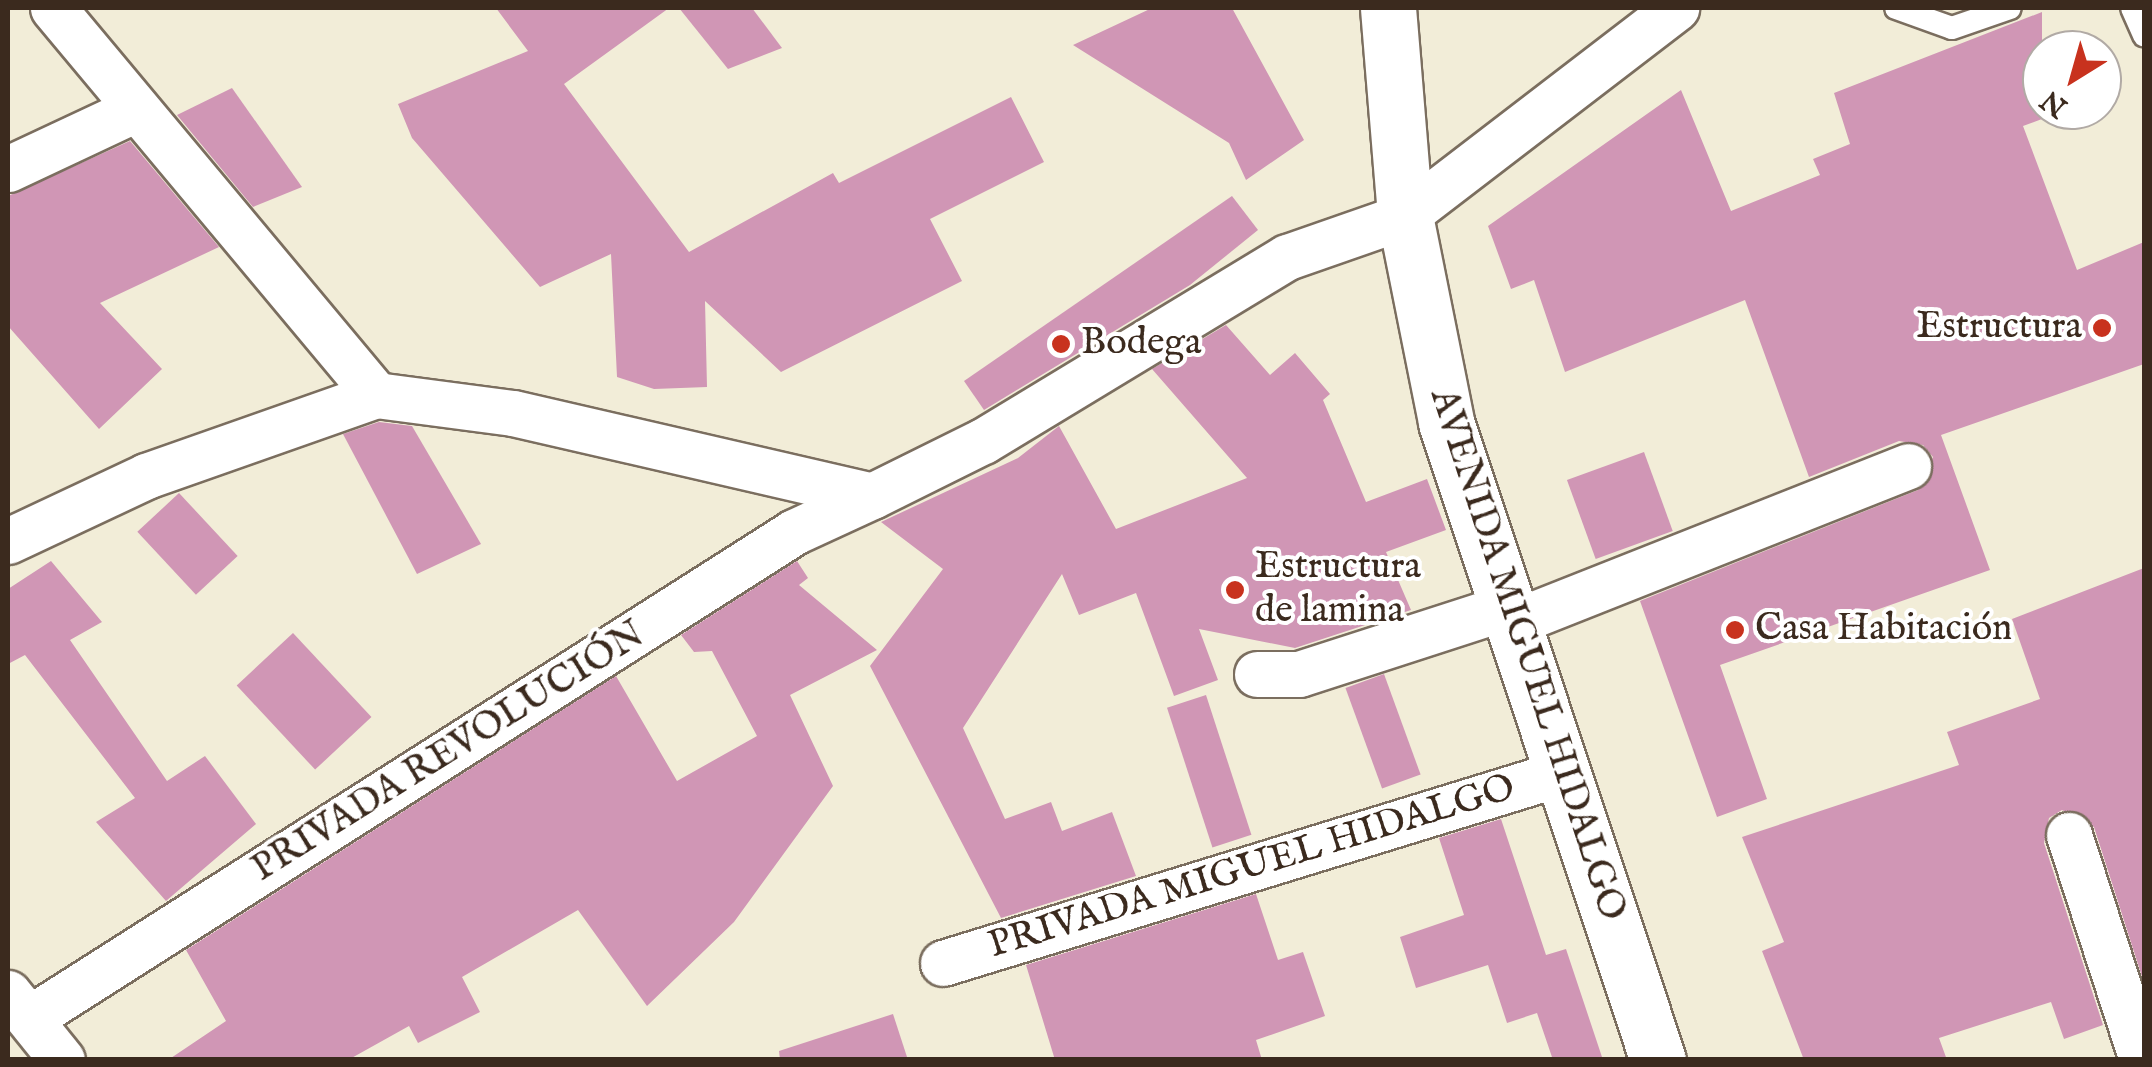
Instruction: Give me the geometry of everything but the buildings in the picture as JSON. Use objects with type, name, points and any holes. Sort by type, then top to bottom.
[{"type":"main road","name":"AVENIDA MIGUEL HIDALGO","points":[[1388,8],[1405,216],[1446,422],[1658,1060]]},
{"type":"street","points":[[53,8],[376,395]]},
{"type":"street","name":"PRIVADA REVOLUCIÓN","points":[[19,1006],[794,532],[983,441],[1286,257],[1405,216],[1676,8]]},
{"type":"street","points":[[8,169],[136,109]]},
{"type":"street","points":[[8,541],[146,476],[376,395],[513,414],[872,496]]},
{"type":"street","points":[[1257,674],[1299,674],[1510,615],[1908,466]]},
{"type":"street","name":"PRIVADA MIGUEL HIDALGO","points":[[943,963],[1561,773]]},
{"type":"street","points":[[2069,836],[2137,1056]]},
{"type":"street","points":[[19,1006],[62,1060]]},
{"type":"lane","points":[[1896,8],[1952,28],[2010,8]]},
{"type":"lane","points":[[2132,8],[2144,35]]},
{"type":"place","name":"Estructura","points":[[2102,328]]},
{"type":"place","name":"Bodega","points":[[1061,344]]},
{"type":"place","name":"Estructura de lamina","points":[[1235,590]]},
{"type":"place","name":"Casa Habitación","points":[[1735,630]]}]
